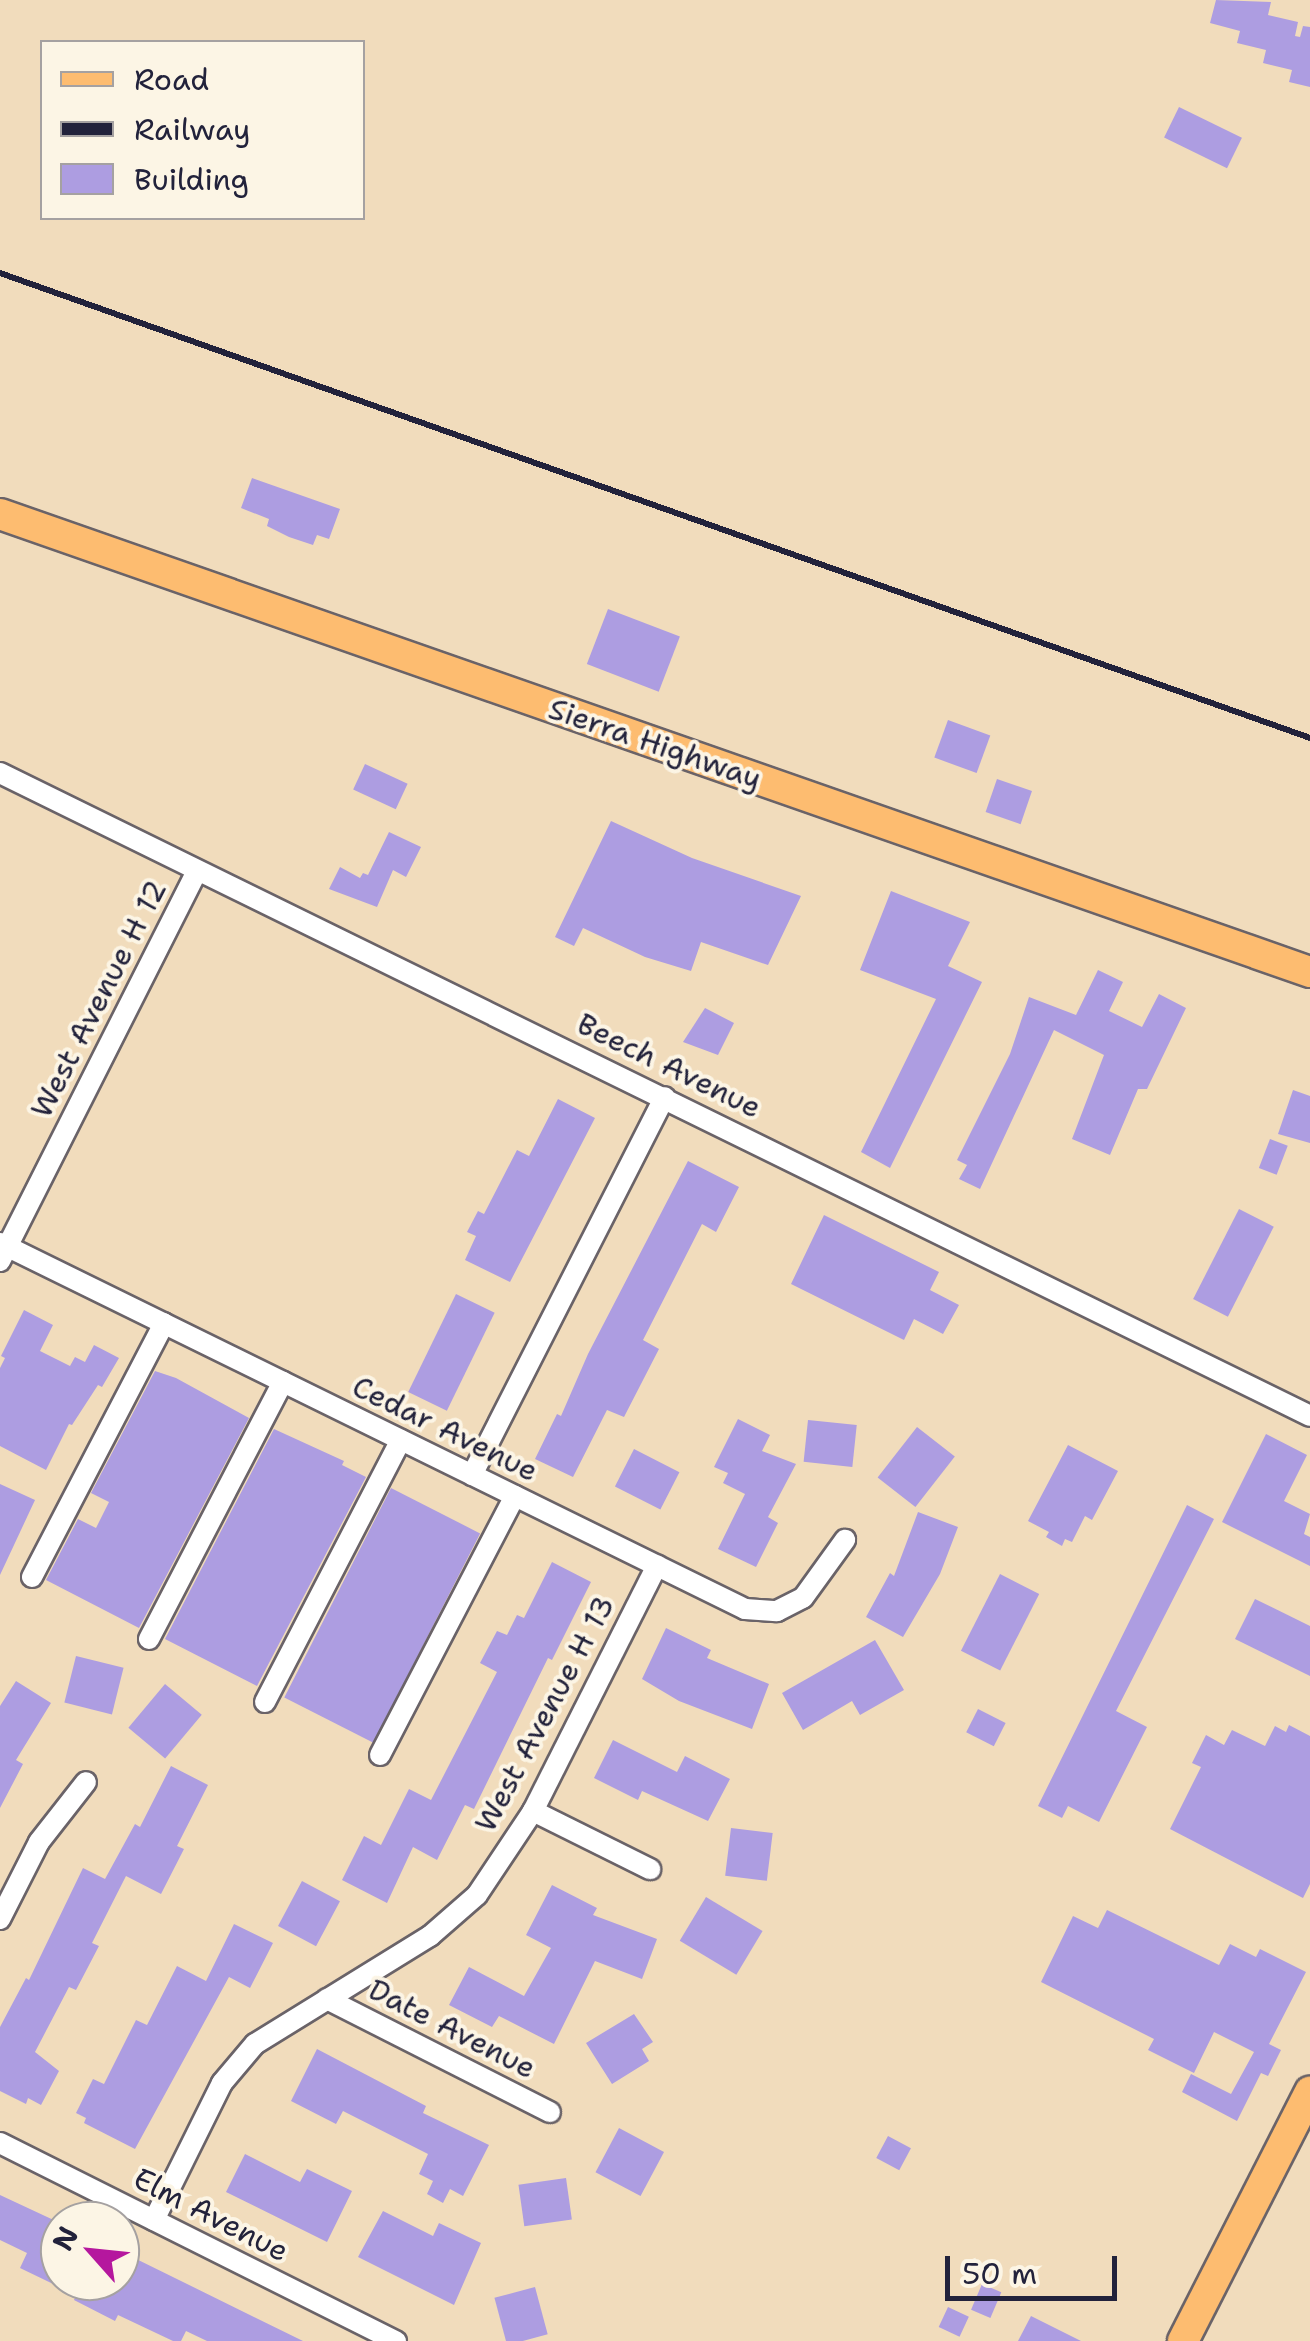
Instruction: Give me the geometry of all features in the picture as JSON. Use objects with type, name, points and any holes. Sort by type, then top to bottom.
[{"type":"main road","name":"Sierra Highway","points":[[0,514],[1310,972]]},
{"type":"main road","points":[[1183,2341],[1310,2092]]},
{"type":"street","name":"Beech Avenue","points":[[0,774],[1310,1416]]},
{"type":"street","name":"West Avenue H 12","points":[[2,1250],[197,871]]},
{"type":"street","points":[[472,1475],[664,1097]]},
{"type":"street","name":"Cedar Avenue","points":[[2,1250],[164,1324],[745,1609],[776,1611],[803,1598],[846,1540]]},
{"type":"street","points":[[32,1577],[164,1324]]},
{"type":"street","points":[[149,1639],[283,1382]]},
{"type":"street","points":[[264,1702],[401,1440]]},
{"type":"street","points":[[380,1755],[515,1496]]},
{"type":"street","name":"West Avenue H 13","points":[[154,2220],[222,2083],[254,2044],[430,1936],[478,1895],[534,1811],[657,1566]]},
{"type":"street","points":[[0,1919],[39,1842],[86,1782]]},
{"type":"street","points":[[534,1811],[650,1869]]},
{"type":"street","name":"Date Avenue","points":[[327,2000],[550,2112]]},
{"type":"street","name":"Elm Avenue","points":[[0,2144],[396,2341]]},
{"type":"building","points":[[1216,0],[1271,2],[1268,15],[1298,22],[1295,36],[1300,37],[1303,26],[1310,27],[1310,87],[1289,82],[1292,70],[1263,63],[1266,50],[1237,43],[1240,31],[1210,23]]},
{"type":"building","points":[[1179,107],[1242,138],[1227,168],[1164,138]]},
{"type":"building","points":[[252,478],[340,509],[329,539],[317,535],[313,545],[289,537],[267,526],[269,519],[241,508]]},
{"type":"building","points":[[608,609],[680,637],[659,692],[587,664]]},
{"type":"building","points":[[948,720],[990,735],[977,773],[934,758]]},
{"type":"building","points":[[365,764],[408,784],[396,809],[353,789]]},
{"type":"building","points":[[997,779],[1032,791],[1021,824],[986,812]]},
{"type":"building","points":[[611,821],[692,858],[801,896],[768,965],[701,942],[691,971],[645,957],[583,928],[574,946],[555,937]]},
{"type":"building","points":[[389,832],[421,847],[406,877],[393,870],[377,907],[329,889],[340,867],[360,878],[363,873],[368,875]]},
{"type":"building","points":[[891,891],[970,922],[948,966],[982,982],[890,1168],[861,1152],[936,999],[860,970]]},
{"type":"building","points":[[1098,970],[1123,982],[1109,1011],[1142,1027],[1159,994],[1186,1008],[1147,1089],[1138,1089],[1110,1155],[1072,1139],[1104,1055],[1054,1030],[980,1189],[959,1179],[967,1165],[957,1160],[1010,1054],[1029,997],[1076,1015]]},
{"type":"building","points":[[705,1008],[734,1023],[718,1055],[683,1042]]},
{"type":"building","points":[[1293,1090],[1310,1096],[1310,1143],[1278,1134]]},
{"type":"building","points":[[558,1099],[595,1118],[510,1282],[465,1260],[476,1236],[467,1232],[478,1211],[484,1214],[517,1150],[529,1156]]},
{"type":"building","points":[[1270,1139],[1288,1146],[1277,1175],[1259,1168]]},
{"type":"building","points":[[688,1161],[739,1187],[716,1232],[702,1224],[643,1340],[659,1349],[624,1417],[607,1410],[573,1477],[535,1459],[557,1414],[561,1416],[588,1354]]},
{"type":"building","points":[[1239,1209],[1274,1227],[1228,1317],[1193,1299]]},
{"type":"building","points":[[824,1215],[939,1272],[930,1290],[959,1305],[943,1334],[914,1319],[904,1340],[791,1284]]},
{"type":"building","points":[[456,1294],[495,1313],[447,1411],[408,1392]]},
{"type":"building","points":[[24,1310],[53,1325],[40,1351],[70,1366],[75,1357],[85,1362],[94,1345],[119,1358],[102,1387],[98,1385],[72,1425],[69,1424],[46,1470],[0,1446],[0,1368],[5,1358],[1,1356]]},
{"type":"building","points":[[155,1371],[176,1378],[249,1418],[139,1628],[46,1580],[78,1519],[96,1528],[109,1502],[91,1493]]},
{"type":"building","points":[[738,1419],[770,1435],[762,1451],[796,1464],[768,1517],[778,1523],[756,1567],[718,1549],[745,1494],[723,1483],[728,1473],[714,1467]]},
{"type":"building","points":[[808,1420],[857,1425],[852,1467],[804,1462]]},
{"type":"building","points":[[917,1427],[955,1457],[915,1507],[878,1477]]},
{"type":"building","points":[[274,1429],[344,1461],[342,1465],[366,1477],[257,1686],[165,1639]]},
{"type":"building","points":[[1266,1434],[1307,1455],[1284,1501],[1310,1514],[1304,1534],[1310,1537],[1310,1566],[1222,1522]]},
{"type":"building","points":[[1068,1445],[1118,1471],[1092,1520],[1085,1516],[1072,1542],[1065,1539],[1062,1546],[1046,1537],[1049,1532],[1028,1521]]},
{"type":"building","points":[[634,1449],[679,1472],[660,1510],[615,1486]]},
{"type":"building","points":[[0,1484],[35,1500],[0,1575]]},
{"type":"building","points":[[391,1488],[480,1533],[373,1743],[284,1697]]},
{"type":"building","points":[[1187,1505],[1214,1519],[1116,1711],[1147,1727],[1099,1822],[1068,1806],[1062,1818],[1038,1806]]},
{"type":"building","points":[[918,1512],[958,1527],[940,1574],[903,1637],[866,1617],[890,1573],[894,1576]]},
{"type":"building","points":[[552,1562],[591,1582],[552,1660],[548,1658],[474,1809],[465,1805],[437,1860],[413,1847],[387,1903],[342,1880],[364,1836],[381,1845],[409,1789],[431,1800],[497,1672],[480,1663],[497,1631],[507,1635],[517,1615],[524,1618]]},
{"type":"building","points":[[1000,1574],[1039,1594],[1000,1671],[961,1651]]},
{"type":"building","points":[[1255,1599],[1310,1626],[1310,1676],[1235,1639]]},
{"type":"building","points":[[666,1628],[711,1650],[707,1658],[769,1684],[752,1729],[679,1701],[642,1679]]},
{"type":"building","points":[[875,1640],[904,1690],[860,1715],[852,1701],[803,1730],[782,1693]]},
{"type":"building","points":[[76,1656],[124,1668],[112,1714],[64,1703]]},
{"type":"building","points":[[16,1681],[51,1703],[16,1760],[23,1764],[0,1808],[0,1706]]},
{"type":"building","points":[[165,1684],[202,1715],[165,1759],[128,1728]]},
{"type":"building","points":[[978,1709],[1006,1723],[994,1746],[966,1732]]},
{"type":"building","points":[[1289,1725],[1310,1736],[1310,1884],[1303,1898],[1170,1829],[1201,1767],[1192,1763],[1206,1735],[1224,1745],[1232,1730],[1265,1746],[1275,1726],[1286,1732]]},
{"type":"building","points":[[613,1740],[677,1772],[685,1756],[730,1779],[708,1821],[642,1791],[638,1800],[594,1778]]},
{"type":"building","points":[[171,1766],[208,1785],[177,1846],[184,1849],[161,1894],[126,1876],[92,1943],[99,1946],[76,1990],[69,1987],[35,2052],[59,2071],[41,2105],[28,2098],[26,2104],[0,2091],[0,2027],[26,1978],[29,1980],[83,1868],[105,1879],[135,1824],[140,1827]]},
{"type":"building","points":[[731,1828],[773,1833],[767,1881],[725,1876]]},
{"type":"building","points":[[302,1881],[340,1901],[316,1946],[278,1926]]},
{"type":"building","points":[[552,1885],[597,1908],[593,1915],[657,1939],[642,1979],[595,1961],[554,2044],[499,2016],[492,2027],[449,2005],[469,1967],[524,1996],[551,1948],[526,1935]]},
{"type":"building","points":[[706,1897],[763,1931],[736,1975],[680,1941]]},
{"type":"building","points":[[1107,1910],[1219,1965],[1230,1944],[1256,1957],[1260,1949],[1306,1972],[1269,2044],[1281,2050],[1268,2076],[1261,2073],[1237,2121],[1182,2092],[1191,2074],[1231,2094],[1254,2052],[1214,2032],[1194,2073],[1148,2050],[1154,2039],[1041,1982],[1073,1916],[1098,1928]]},
{"type":"building","points":[[234,1924],[273,1943],[250,1988],[229,1977],[135,2149],[84,2123],[86,2118],[76,2113],[93,2079],[104,2084],[136,2020],[147,2025],[177,1966],[206,1981]]},
{"type":"building","points":[[634,2014],[653,2042],[642,2049],[649,2061],[612,2084],[586,2043]]},
{"type":"building","points":[[317,2049],[426,2106],[423,2113],[489,2145],[463,2196],[450,2189],[443,2203],[427,2194],[433,2181],[419,2174],[428,2154],[343,2111],[336,2124],[291,2101]]},
{"type":"building","points":[[619,2128],[664,2152],[641,2196],[596,2172]]},
{"type":"building","points":[[888,2136],[911,2148],[899,2170],[876,2158]]},
{"type":"building","points":[[245,2154],[300,2182],[307,2169],[352,2191],[327,2242],[226,2192]]},
{"type":"building","points":[[566,2178],[572,2220],[524,2226],[518,2185]]},
{"type":"building","points":[[0,2195],[40,2214],[40,2278],[20,2268],[27,2253],[0,2240]]},
{"type":"building","points":[[383,2211],[433,2236],[439,2223],[481,2243],[454,2305],[358,2257]]},
{"type":"building","points":[[140,2261],[303,2341],[207,2341],[186,2331],[181,2341],[173,2341],[118,2315],[115,2321],[76,2301],[140,2301]]},
{"type":"building","points":[[982,2284],[1001,2292],[990,2318],[971,2310]]},
{"type":"building","points":[[535,2287],[548,2334],[506,2341],[494,2298]]},
{"type":"building","points":[[948,2307],[969,2317],[960,2337],[939,2327]]},
{"type":"building","points":[[1031,2316],[1081,2341],[1018,2341]]},
{"type":"railway","points":[[0,273],[1310,738]]}]
